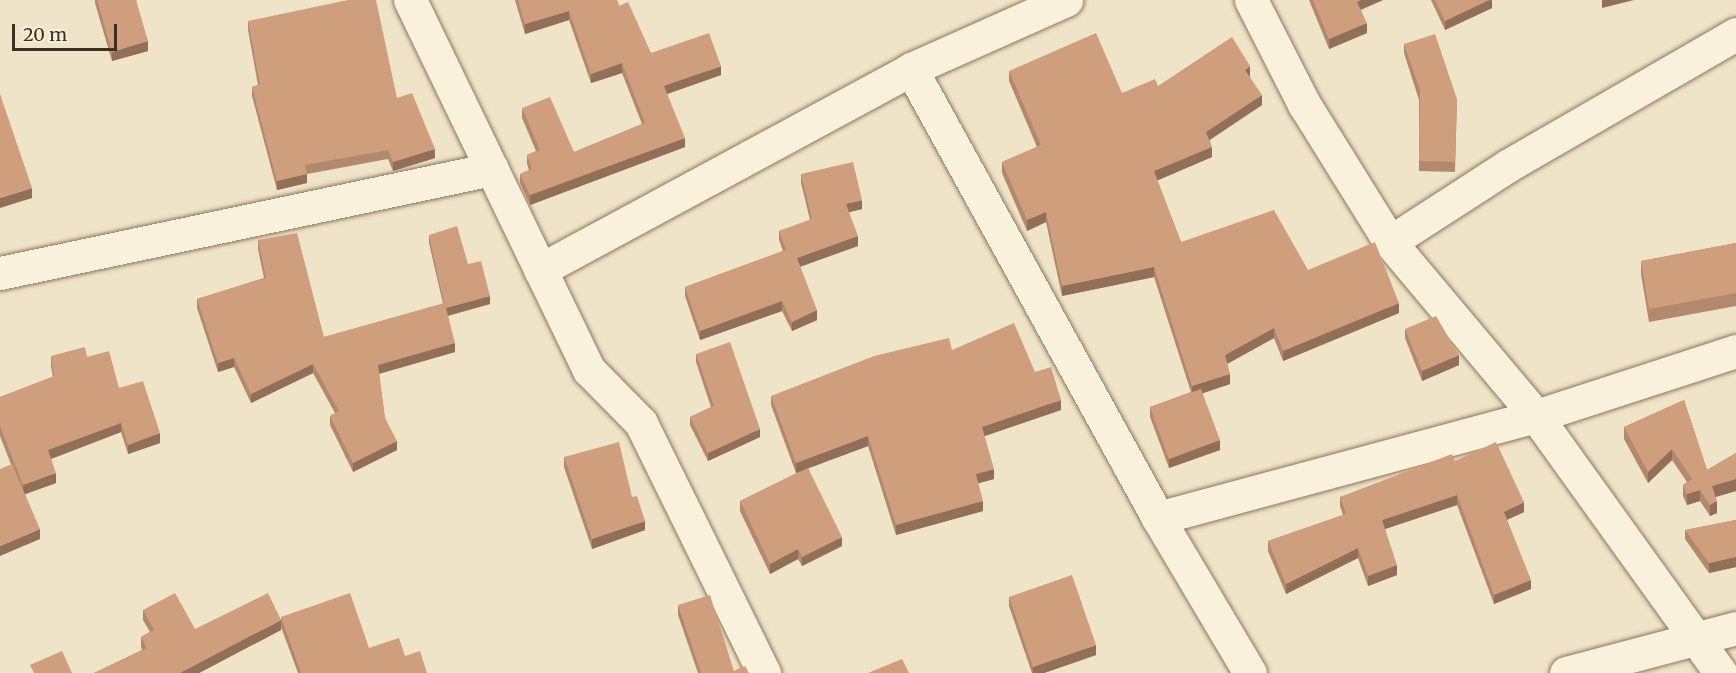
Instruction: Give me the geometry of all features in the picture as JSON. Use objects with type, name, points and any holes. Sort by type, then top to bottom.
[{"type":"street","points":[[410,0],[589,370],[641,423],[764,673]]},
{"type":"street","points":[[540,270],[911,69],[1066,0]]},
{"type":"street","points":[[1251,0],[1304,104],[1390,242],[1536,416],[1698,637],[1721,673]]},
{"type":"street","points":[[1390,242],[1519,159],[1736,34]]},
{"type":"street","points":[[911,69],[1158,518],[1250,673]]},
{"type":"street","points":[[0,273],[492,169]]},
{"type":"street","points":[[1158,518],[1536,416],[1736,351]]},
{"type":"street","points":[[1566,673],[1736,628]]},
{"type":"building","points":[[97,0],[136,0],[148,41],[112,52]]},
{"type":"building","points":[[348,0],[376,0],[397,98],[412,93],[435,149],[393,162],[388,150],[305,165],[307,174],[277,181],[252,87],[260,85],[248,21]]},
{"type":"building","points":[[518,0],[617,0],[619,6],[628,2],[651,53],[709,33],[721,66],[664,86],[685,138],[530,195],[520,174],[532,169],[527,155],[540,150],[522,108],[550,97],[574,152],[645,123],[622,63],[591,74],[569,11],[525,24]]},
{"type":"building","points":[[1313,0],[1361,0],[1357,2],[1367,23],[1329,39]]},
{"type":"building","points":[[1435,0],[1489,0],[1445,21]]},
{"type":"building","points":[[1096,33],[1122,93],[1155,79],[1158,86],[1232,37],[1250,66],[1245,70],[1262,95],[1206,132],[1212,147],[1154,171],[1181,242],[1274,210],[1308,270],[1375,242],[1399,303],[1283,351],[1274,328],[1225,355],[1230,374],[1192,386],[1154,267],[1062,286],[1046,212],[1027,220],[1002,162],[1041,145],[1009,71]]},
{"type":"building","points":[[1435,34],[1457,99],[1455,162],[1419,161],[1420,90],[1404,44]]},
{"type":"building","points":[[0,94],[32,188],[0,198]]},
{"type":"building","points":[[853,162],[862,200],[846,204],[858,236],[797,258],[817,310],[792,322],[782,301],[700,331],[685,287],[786,250],[779,231],[812,219],[801,174]]},
{"type":"building","points":[[457,226],[468,264],[481,261],[490,296],[446,308],[455,343],[378,365],[385,418],[397,441],[353,463],[330,416],[339,411],[313,364],[251,394],[234,358],[218,363],[197,299],[266,278],[258,240],[297,233],[324,337],[444,303],[429,235]]},
{"type":"building","points":[[1736,243],[1736,293],[1649,309],[1641,261]]},
{"type":"building","points":[[1436,316],[1459,355],[1422,371],[1405,329]]},
{"type":"building","points":[[1014,323],[1035,372],[1051,367],[1061,400],[982,427],[994,469],[976,474],[983,501],[896,525],[868,436],[796,463],[771,396],[874,356],[949,338],[952,350]]},
{"type":"building","points":[[730,342],[760,429],[708,453],[690,417],[714,406],[696,354]]},
{"type":"building","points":[[85,347],[87,357],[109,351],[119,388],[143,381],[160,433],[128,445],[121,423],[48,450],[56,473],[23,485],[0,426],[0,397],[54,376],[51,356]]},
{"type":"building","points":[[1201,389],[1220,440],[1169,459],[1150,407]]},
{"type":"building","points":[[1684,400],[1707,470],[1736,453],[1736,479],[1712,486],[1717,501],[1710,505],[1700,490],[1687,494],[1683,485],[1692,479],[1672,449],[1648,472],[1624,427]]},
{"type":"building","points":[[619,442],[632,497],[637,496],[645,521],[592,539],[564,457]]},
{"type":"building","points":[[1496,442],[1524,502],[1504,512],[1531,580],[1494,595],[1457,495],[1382,520],[1397,565],[1368,576],[1358,548],[1286,584],[1268,541],[1346,514],[1340,497],[1452,454],[1455,461]]},
{"type":"building","points":[[12,464],[40,529],[0,546],[0,469]]},
{"type":"building","points":[[808,468],[842,537],[802,557],[798,549],[770,564],[740,501]]},
{"type":"building","points":[[1736,520],[1736,557],[1709,563],[1685,530]]},
{"type":"building","points":[[1072,575],[1096,645],[1033,667],[1009,597]]},
{"type":"building","points":[[175,593],[195,629],[268,593],[281,620],[180,673],[94,673],[147,648],[141,637],[154,630],[143,610]]},
{"type":"building","points":[[350,593],[369,648],[399,638],[405,656],[420,651],[427,673],[301,673],[281,617]]},
{"type":"building","points":[[710,595],[734,671],[745,666],[749,673],[701,673],[678,605]]},
{"type":"building","points":[[62,651],[72,673],[34,673],[30,665]]},
{"type":"building","points":[[902,659],[909,673],[868,673]]}]
